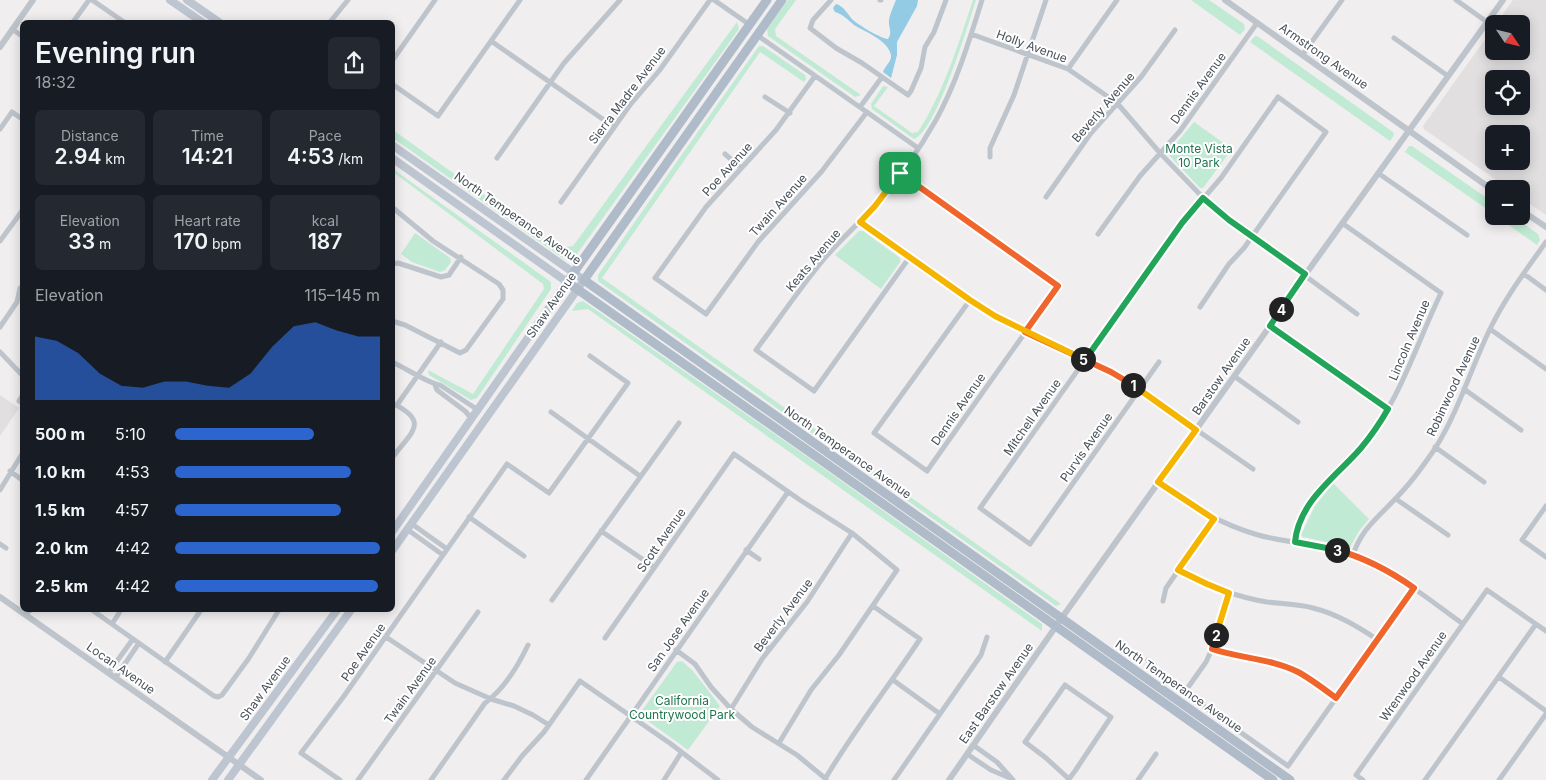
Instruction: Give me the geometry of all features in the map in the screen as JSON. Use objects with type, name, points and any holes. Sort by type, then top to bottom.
[{"type":"main road","points":[[170,0],[199,20]]},
{"type":"main road","points":[[187,0],[216,20]]},
{"type":"main road","name":"Shaw Avenue","points":[[395,528],[573,272],[768,0]]},
{"type":"main road","points":[[757,35],[755,31],[756,26],[774,0]]},
{"type":"main road","name":"Shaw Avenue","points":[[395,548],[782,0]]},
{"type":"main road","points":[[716,92],[728,66],[749,37],[750,25]]},
{"type":"main road","name":"North Temperance Avenue","points":[[395,147],[573,272],[1059,622],[1273,780]]},
{"type":"main road","name":"North Temperance Avenue","points":[[395,160],[577,290],[1290,780]]},
{"type":"main road","points":[[451,467],[455,452],[478,418],[478,410]]},
{"type":"main road","points":[[410,527],[408,519],[428,489],[435,473]]},
{"type":"main road","name":"Shaw Avenue","points":[[212,780],[336,612]]},
{"type":"main road","name":"Shaw Avenue","points":[[228,780],[351,612]]},
{"type":"street","points":[[0,47],[32,0]]},
{"type":"street","points":[[75,20],[90,0],[121,20]]},
{"type":"street","points":[[332,20],[348,0]]},
{"type":"street","points":[[395,57],[435,0]]},
{"type":"street","points":[[395,86],[438,116],[520,0]]},
{"type":"street","points":[[497,158],[550,82],[620,0]]},
{"type":"street","name":"Sierra Madre Avenue","points":[[561,202],[710,0]]},
{"type":"street","points":[[714,0],[750,25]]},
{"type":"street","points":[[831,0],[813,20],[810,28],[836,48],[862,63],[908,95],[921,68],[925,47],[934,32],[946,0]]},
{"type":"street","name":"Keats Avenue","points":[[910,258],[814,391],[756,350],[805,282],[839,242],[875,206],[918,148],[948,96],[982,0]]},
{"type":"street","points":[[990,157],[990,148],[1014,95],[1046,0]]},
{"type":"street","points":[[1068,69],[1117,0]]},
{"type":"street","name":"Armstrong Avenue","points":[[1224,0],[1303,54],[1485,185]]},
{"type":"street","points":[[1303,54],[1342,0]]},
{"type":"street","points":[[1456,0],[1485,21]]},
{"type":"street","name":"Barstow Avenue","points":[[1492,15],[1502,0]]},
{"type":"street","name":"Dennis Avenue","points":[[1098,234],[1140,176],[1180,131],[1257,23]]},
{"type":"street","name":"Barstow Avenue","points":[[1059,622],[1305,274],[1485,25]]},
{"type":"street","points":[[12,29],[20,35]]},
{"type":"street","name":"Beverly Avenue","points":[[1046,197],[1091,133],[1141,78],[1175,30]]},
{"type":"street","name":"Holly Avenue","points":[[971,34],[1068,69],[1117,103],[1160,153],[1203,198],[1229,220],[1357,314]]},
{"type":"street","points":[[757,35],[918,148]]},
{"type":"street","points":[[1394,38],[1448,76]]},
{"type":"street","points":[[492,41],[614,128]]},
{"type":"street","name":"Poe Avenue","points":[[655,278],[706,207],[776,130],[815,76]]},
{"type":"street","points":[[860,107],[882,77]]},
{"type":"street","points":[[765,97],[790,113]]},
{"type":"street","name":"Mitchell Avenue","points":[[1030,544],[980,508],[1182,223],[1221,178],[1278,97],[1326,132],[1252,237]]},
{"type":"street","points":[[0,129],[12,112],[20,118]]},
{"type":"street","name":"Twain Avenue","points":[[655,278],[706,314],[758,242],[822,171],[867,112]]},
{"type":"street","points":[[725,154],[741,168]]},
{"type":"street","name":"Dennis Avenue","points":[[900,173],[1058,286],[927,471],[874,433],[970,300]]},
{"type":"street","points":[[1378,173],[1467,235]]},
{"type":"street","points":[[395,210],[422,233],[500,284],[503,290],[502,298],[466,350],[460,353],[405,325],[395,323]]},
{"type":"street","points":[[0,241],[20,214]]},
{"type":"street","points":[[1530,216],[1546,228]]},
{"type":"street","points":[[860,222],[995,316],[1118,376],[1252,469]]},
{"type":"street","name":"Lincoln Avenue","points":[[1295,542],[1302,519],[1312,500],[1321,488],[1361,448],[1388,409],[1398,391],[1440,293],[1342,223]]},
{"type":"street","points":[[1200,307],[1229,264],[1252,237]]},
{"type":"street","name":"Robinwood Avenue","points":[[1353,555],[1362,533],[1396,499],[1422,468],[1436,447],[1455,412],[1490,329],[1505,302],[1546,242]]},
{"type":"street","points":[[395,264],[441,278],[448,275],[461,257]]},
{"type":"street","points":[[1524,274],[1546,290]]},
{"type":"street","points":[[0,327],[17,302],[20,288]]},
{"type":"street","points":[[1270,326],[1388,409]]},
{"type":"street","points":[[1490,329],[1546,369]]},
{"type":"street","points":[[395,454],[414,428],[415,421],[412,416],[395,404],[418,375],[440,342]]},
{"type":"street","points":[[0,352],[20,373]]},
{"type":"street","points":[[588,438],[628,383],[590,356]]},
{"type":"street","name":"Purvis Avenue","points":[[1030,544],[1159,362]]},
{"type":"street","points":[[395,364],[435,385],[437,390],[466,411],[472,419]]},
{"type":"street","points":[[1234,376],[1298,422]]},
{"type":"street","points":[[435,385],[440,384],[478,410]]},
{"type":"street","points":[[1464,389],[1521,430]]},
{"type":"street","points":[[550,412],[640,476]]},
{"type":"street","points":[[552,600],[678,423]]},
{"type":"street","name":"Poe Avenue","points":[[340,780],[302,753],[507,464],[549,493],[588,438]]},
{"type":"street","points":[[1436,447],[1484,482]]},
{"type":"street","name":"Scott Avenue","points":[[604,638],[734,454],[788,492]]},
{"type":"street","points":[[0,490],[20,457]]},
{"type":"street","points":[[10,471],[20,478]]},
{"type":"street","points":[[1158,482],[1214,519],[1259,535],[1323,546],[1353,555],[1388,571],[1463,624]]},
{"type":"street","points":[[779,743],[811,690],[839,655],[897,570],[852,533],[788,492]]},
{"type":"street","name":"San Jose Avenue","points":[[586,780],[788,492]]},
{"type":"street","points":[[1396,499],[1448,535]]},
{"type":"street","points":[[1546,506],[1522,540],[1546,557]]},
{"type":"street","points":[[469,517],[524,556]]},
{"type":"street","points":[[1163,601],[1166,588],[1214,519]]},
{"type":"street","points":[[410,527],[447,549]]},
{"type":"street","points":[[410,527],[443,555]]},
{"type":"street","points":[[601,531],[654,567]]},
{"type":"street","name":"Beverly Avenue","points":[[731,709],[770,649],[807,602],[852,533]]},
{"type":"street","points":[[0,544],[6,548]]},
{"type":"street","points":[[746,550],[759,559]]},
{"type":"street","points":[[1178,570],[1229,593],[1267,602],[1312,608],[1342,618],[1378,640]]},
{"type":"street","points":[[1148,660],[1154,671],[1288,766],[1414,588]]},
{"type":"street","name":"Wrenwood Avenue","points":[[1364,780],[1356,775],[1487,590],[1536,624]]},
{"type":"street","points":[[1184,693],[1206,662],[1212,649],[1229,593]]},
{"type":"street","name":"Locan Avenue","points":[[0,597],[20,609]]},
{"type":"street","points":[[676,650],[695,664],[712,688],[731,709],[752,727],[798,755],[826,779],[858,727],[893,680],[920,639],[873,606]]},
{"type":"street","name":"Locan Avenue","points":[[25,612],[260,780]]},
{"type":"street","points":[[95,612],[218,697],[222,695],[249,658],[278,612]]},
{"type":"street","points":[[112,624],[121,612]]},
{"type":"street","points":[[165,662],[200,612]]},
{"type":"street","name":"Twain Avenue","points":[[358,780],[478,612]]},
{"type":"street","name":"East Barstow Avenue","points":[[949,780],[1059,622]]},
{"type":"street","points":[[1425,780],[1536,624],[1546,631]]},
{"type":"street","points":[[386,637],[455,684],[514,706],[549,725]]},
{"type":"street","points":[[894,780],[981,655],[987,638]]},
{"type":"street","points":[[109,672],[133,639]]},
{"type":"street","points":[[760,642],[770,649]]},
{"type":"street","points":[[116,677],[139,643]]},
{"type":"street","points":[[431,780],[485,703],[496,695],[528,645]]},
{"type":"street","points":[[1212,649],[1281,665],[1297,671],[1336,698]]},
{"type":"street","points":[[1499,677],[1546,712],[1499,780]]},
{"type":"street","points":[[893,680],[940,714]]},
{"type":"street","points":[[504,780],[549,725],[580,681],[718,780]]},
{"type":"street","points":[[1066,685],[1111,716],[1068,780],[1046,758],[1025,742],[1066,685]]},
{"type":"street","points":[[973,745],[997,762],[1012,779]]},
{"type":"street","points":[[664,780],[681,753]]},
{"type":"street","points":[[967,754],[991,770],[1012,779]]},
{"type":"street","points":[[1138,780],[1156,754]]},
{"type":"shaded area","points":[[1513,0],[1546,0],[1546,215],[1530,204],[1530,180],[1496,180],[1424,129],[1423,126],[1485,40],[1485,60],[1530,60],[1530,15],[1502,15]]},
{"type":"shaded area","points":[[0,395],[19,408],[0,436]]},
{"type":"green space","points":[[788,0],[796,0],[775,29],[776,36],[861,95],[855,97],[768,36],[767,29]]},
{"type":"green space","points":[[973,0],[976,0],[959,53],[941,99],[923,132],[914,139],[872,109],[871,104],[883,86],[888,87],[874,106],[912,133],[918,132],[943,85]]},
{"type":"green space","points":[[1191,0],[1209,0],[1244,24],[1245,29],[1240,35]]},
{"type":"green space","points":[[737,22],[739,29],[574,258],[564,259],[395,139],[395,131],[558,248],[573,246]]},
{"type":"green space","points":[[1255,36],[1393,132],[1394,135],[1390,141],[1250,42]]},
{"type":"green space","points":[[759,46],[763,46],[805,75],[806,79],[804,82],[760,52],[602,278],[1061,604],[1056,606],[598,281],[598,275]]},
{"type":"green space","name":"Monte Vista 10 Park","points":[[1194,122],[1232,149],[1203,188],[1200,188],[1169,155],[1169,152]]},
{"type":"green space","points":[[1409,146],[1412,146],[1485,197],[1485,208],[1405,152]]},
{"type":"green space","points":[[395,170],[551,282],[551,289],[477,398],[471,400],[429,375],[428,370],[473,394],[544,289],[543,284],[395,173]]},
{"type":"green space","points":[[1509,225],[1526,225],[1538,234],[1540,240],[1537,245]]},
{"type":"green space","points":[[859,231],[863,231],[900,258],[900,262],[881,289],[835,255]]},
{"type":"green space","points":[[415,233],[450,258],[451,262],[445,270],[440,272],[412,262],[401,254]]},
{"type":"green space","points":[[583,301],[809,458],[1042,624],[1042,631],[588,309],[572,311],[577,303]]},
{"type":"green space","points":[[1333,483],[1369,519],[1359,531],[1350,547],[1301,535],[1315,506]]},
{"type":"green space","name":"California Countrywood Park","points":[[682,661],[693,671],[720,706],[688,750],[641,716],[641,712],[677,662]]},
{"type":"water","points":[[896,0],[918,0],[917,6],[897,42],[897,55],[891,78],[883,72],[891,57],[885,45],[876,37],[835,12],[833,8],[836,4],[839,5],[860,25],[888,39],[890,32],[889,20]]},
{"type":"route","points":[[900,173],[889,189],[860,222],[995,316],[1025,332],[1085,360],[1182,223],[1203,198],[1229,220],[1305,274],[1270,326],[1388,409],[1361,448],[1334,474],[1312,500],[1302,519],[1295,542],[1323,546],[1353,555],[1388,571],[1414,588],[1336,698],[1297,671],[1281,665],[1244,658],[1212,649],[1229,593],[1178,570],[1214,519],[1158,482],[1196,430],[1111,372],[1085,360],[1025,332],[1058,286],[900,173]]}]
